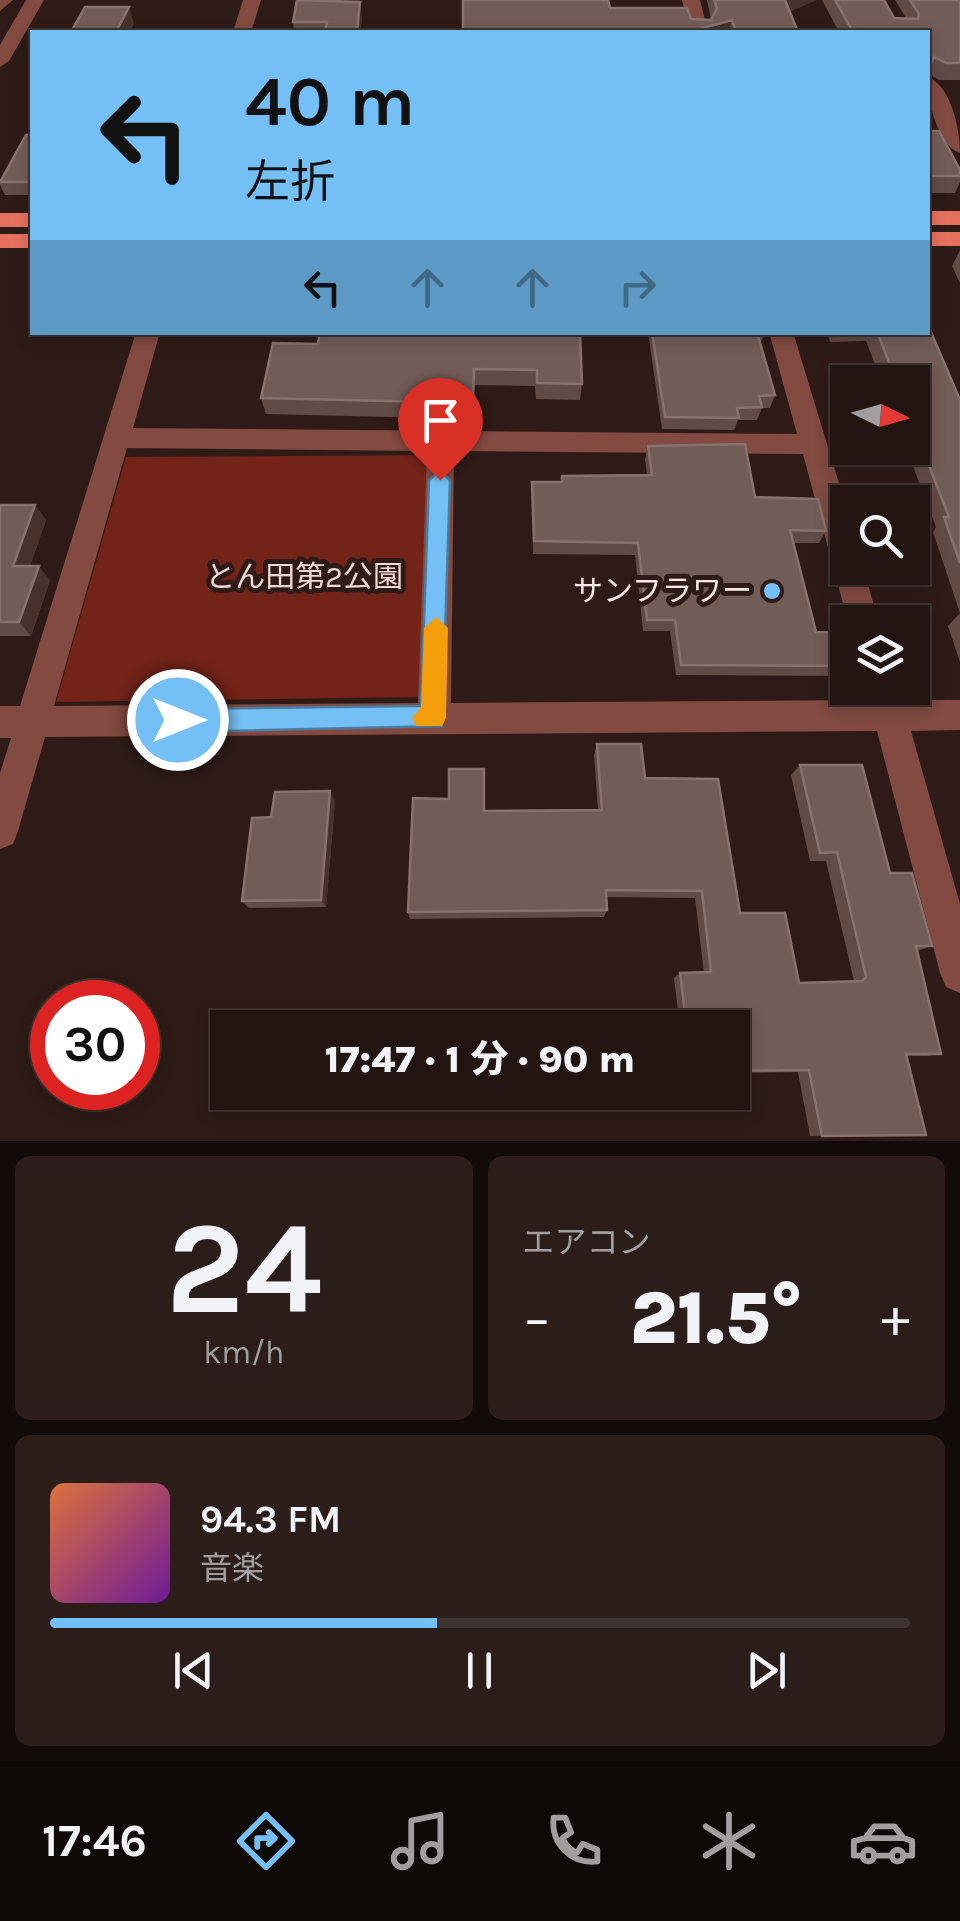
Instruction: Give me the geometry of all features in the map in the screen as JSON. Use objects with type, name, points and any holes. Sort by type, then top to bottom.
[{"type":"main road","points":[[930,218],[960,218]]},
{"type":"main road","points":[[0,220],[30,220]]},
{"type":"main road","points":[[930,240],[960,239]]},
{"type":"main road","points":[[0,241],[30,241]]},
{"type":"street","points":[[0,60],[35,0]]},
{"type":"street","points":[[243,30],[252,0]]},
{"type":"street","points":[[691,0],[699,30]]},
{"type":"street","points":[[930,86],[960,89]]},
{"type":"street","points":[[930,88],[960,148]]},
{"type":"street","points":[[0,830],[16,722],[116,438],[147,335]]},
{"type":"street","points":[[782,335],[830,501]]},
{"type":"street","points":[[116,438],[814,444]]},
{"type":"street","points":[[434,718],[441,440]]},
{"type":"street","points":[[16,722],[434,718],[830,704]]},
{"type":"street","points":[[887,705],[960,973]]},
{"type":"street","points":[[903,705],[960,715]]},
{"type":"green space","name":"とん田第2公園","points":[[432,455],[423,697],[56,702],[126,457]]},
{"type":"building","points":[[297,0],[360,2],[357,30],[325,30],[327,22],[293,22]]},
{"type":"building","points":[[463,0],[608,0],[610,8],[687,8],[691,19],[711,20],[717,8],[714,0],[785,0],[797,30],[735,30],[732,20],[696,30],[463,30]]},
{"type":"building","points":[[835,0],[884,0],[894,18],[918,19],[910,0],[960,0],[960,63],[946,63],[934,57],[930,63],[930,30],[852,30]]},
{"type":"building","points":[[85,7],[129,7],[117,30],[72,30]]},
{"type":"building","points":[[930,131],[939,131],[960,176],[930,176]]},
{"type":"building","points":[[26,135],[30,135],[30,182],[0,182]]},
{"type":"building","points":[[930,330],[960,400],[960,563],[944,517],[949,517],[929,465],[930,365],[890,365],[878,335],[930,335]]},
{"type":"building","points":[[320,335],[580,335],[582,384],[537,383],[537,370],[474,369],[473,403],[261,398],[273,343],[318,344]]},
{"type":"building","points":[[652,335],[758,335],[775,395],[759,396],[762,407],[737,408],[739,418],[665,417]]},
{"type":"building","points":[[745,444],[755,497],[818,499],[826,531],[790,530],[816,632],[830,632],[830,666],[681,665],[675,620],[647,620],[638,543],[534,541],[532,482],[562,482],[562,476],[652,475],[648,446]]},
{"type":"building","points":[[0,505],[35,505],[13,566],[39,566],[19,622],[0,622]]},
{"type":"building","points":[[597,744],[641,744],[645,778],[718,779],[740,913],[785,913],[799,983],[862,981],[866,977],[837,852],[820,853],[800,765],[862,765],[890,873],[912,873],[932,946],[916,946],[941,1054],[906,1054],[926,1135],[822,1136],[809,1070],[750,1071],[750,1010],[685,1010],[680,973],[711,972],[702,891],[606,890],[607,910],[408,912],[413,798],[449,799],[449,769],[484,769],[484,811],[602,810]]},
{"type":"building","points":[[330,791],[321,900],[242,901],[252,818],[271,817],[275,792]]},
{"type":"slow traffic","points":[[425,718],[434,718],[436,628]]},
{"type":"place","name":"サンフラワー","points":[[772,591]]},
{"type":"route","points":[[178,720],[434,718],[440,480]]}]
